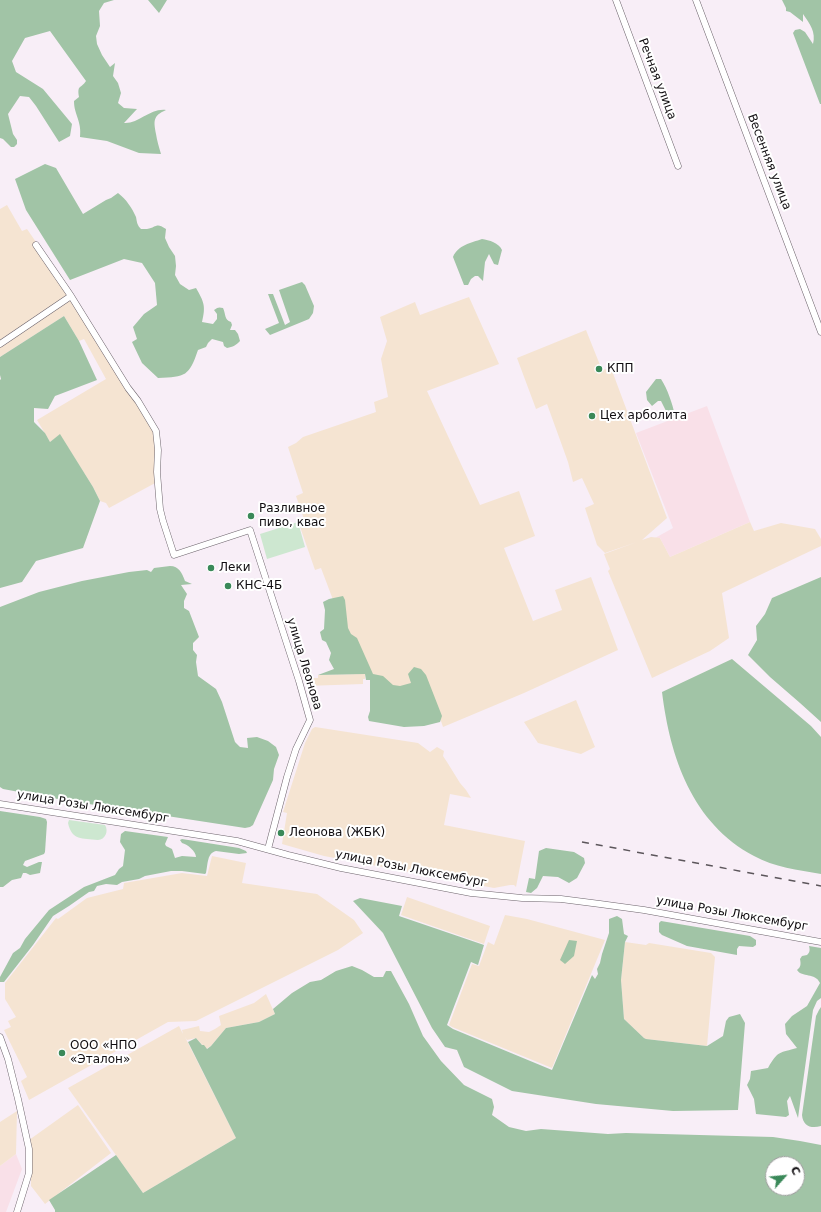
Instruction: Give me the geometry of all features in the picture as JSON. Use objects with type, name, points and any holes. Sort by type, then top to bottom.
[{"type":"street","name":"Речная улица","points":[[616,0],[678,166]]},
{"type":"street","name":"Весенняя улица","points":[[696,0],[821,332]]},
{"type":"street","points":[[0,344],[70,296],[36,245]]},
{"type":"street","name":"улица Леонова","points":[[70,296],[156,431],[158,450],[156,472],[160,508],[174,555],[250,530],[310,720],[296,749],[286,777],[268,849]]},
{"type":"street","name":"улица Розы Люксембург","points":[[0,804],[237,841],[341,868],[453,890],[522,898],[561,899],[644,910],[821,942]]},
{"type":"street","points":[[0,1036],[16,1088],[29,1149],[29,1173],[17,1212]]},
{"type":"shaded area","points":[[7,205],[22,231],[27,229],[56,271],[156,431],[157,482],[109,508],[106,503],[100,501],[93,487],[60,435],[50,442],[37,420],[106,379],[84,339],[79,341],[64,316],[0,357],[0,209]]},
{"type":"shaded area","points":[[469,297],[499,364],[427,391],[480,505],[519,491],[535,536],[504,548],[533,621],[562,610],[555,590],[591,577],[618,650],[524,693],[443,727],[440,718],[380,685],[365,674],[363,684],[306,686],[306,678],[318,678],[318,675],[361,674],[321,568],[315,570],[298,521],[304,519],[296,496],[303,493],[288,447],[303,437],[376,412],[374,402],[388,397],[381,359],[387,341],[380,317],[415,302],[420,315]]},
{"type":"shaded area","points":[[586,330],[602,370],[611,368],[667,518],[642,540],[651,537],[660,538],[670,557],[750,522],[754,531],[781,523],[815,529],[821,539],[821,546],[722,593],[729,638],[710,651],[652,678],[608,571],[610,569],[604,554],[637,542],[605,553],[597,545],[585,508],[594,504],[582,478],[573,482],[568,462],[547,404],[536,409],[517,358]]},
{"type":"shaded area","points":[[707,406],[750,522],[670,557],[660,538],[655,538],[673,528],[636,433]]},
{"type":"shaded area","points":[[576,700],[595,747],[581,754],[538,743],[524,722]]},
{"type":"shaded area","points":[[315,727],[418,743],[430,752],[437,747],[444,751],[443,756],[471,798],[450,794],[444,825],[525,841],[516,887],[514,885],[510,885],[494,888],[324,856],[282,844],[287,813],[283,812],[305,743],[312,729]]},
{"type":"shaded area","points":[[212,856],[246,863],[242,883],[317,894],[354,920],[363,933],[338,950],[196,1021],[168,1022],[29,1100],[21,1081],[27,1077],[4,1030],[11,1027],[8,1021],[16,1017],[5,999],[5,983],[56,918],[58,919],[87,898],[123,889],[124,883],[182,873],[207,876]]},
{"type":"shaded area","points":[[407,897],[490,926],[484,944],[401,915]]},
{"type":"shaded area","points":[[505,915],[527,919],[605,940],[552,1068],[449,1025],[472,964],[479,966],[488,942],[494,945]]},
{"type":"shaded area","points":[[625,942],[646,945],[649,943],[711,953],[715,957],[707,1046],[646,1039],[624,1019],[621,980]]},
{"type":"shaded area","points":[[266,994],[275,1014],[259,1022],[226,1028],[211,1046],[206,1049],[196,1038],[187,1040],[185,1037],[236,1138],[143,1193],[68,1088],[179,1026],[183,1034],[182,1030],[199,1026],[200,1031],[209,1032],[221,1025],[219,1016],[254,1003]]},
{"type":"shaded area","points":[[78,1105],[111,1153],[45,1204],[31,1186],[31,1153],[29,1140]]},
{"type":"shaded area","points":[[17,1111],[16,1154],[0,1166],[0,1122]]},
{"type":"shaded area","points":[[16,1154],[22,1169],[6,1212],[0,1212],[0,1166]]},
{"type":"green space","points":[[0,0],[114,0],[104,3],[99,11],[100,26],[96,36],[97,44],[110,67],[115,63],[113,76],[118,83],[121,93],[118,103],[124,108],[137,109],[124,123],[135,121],[155,111],[166,110],[161,112],[155,120],[155,130],[161,154],[139,153],[107,141],[80,137],[80,127],[74,101],[79,97],[79,88],[86,81],[50,31],[25,38],[12,61],[16,72],[43,89],[72,124],[70,136],[59,142],[29,97],[20,96],[8,114],[17,144],[14,147],[11,147],[0,138]]},
{"type":"green space","points":[[148,0],[167,0],[159,13]]},
{"type":"green space","points":[[782,0],[821,0],[821,104],[793,33],[795,30],[800,29],[805,32],[813,44],[814,36],[812,28],[803,14],[803,22],[790,12],[786,11]]},
{"type":"green space","points":[[45,164],[56,168],[83,214],[118,193],[131,207],[141,229],[147,229],[158,225],[166,229],[165,238],[175,256],[175,275],[180,284],[189,290],[196,288],[204,304],[202,322],[213,324],[217,319],[217,314],[214,310],[223,308],[226,318],[232,325],[230,330],[235,330],[240,341],[234,346],[227,348],[224,346],[223,342],[212,339],[206,347],[198,350],[189,370],[181,376],[158,378],[142,363],[132,342],[137,339],[133,327],[144,314],[157,305],[155,283],[142,263],[124,259],[70,280],[26,210],[15,179]]},
{"type":"green space","points":[[482,239],[494,242],[501,248],[502,250],[498,265],[494,264],[489,254],[485,262],[483,281],[478,276],[475,276],[471,279],[468,285],[464,285],[453,257],[461,247]]},
{"type":"green space","points":[[302,282],[305,285],[314,306],[313,313],[309,319],[270,335],[265,329],[279,323],[268,294],[273,294],[285,325],[290,322],[279,290]]},
{"type":"green space","points":[[64,316],[79,341],[97,380],[55,396],[48,409],[34,408],[34,422],[45,433],[50,442],[60,434],[100,501],[83,548],[36,561],[22,582],[0,588],[0,357]]},
{"type":"green space","points":[[656,379],[661,379],[670,397],[675,415],[670,419],[661,401],[658,401],[652,406],[647,400],[646,392]]},
{"type":"green space","points":[[298,522],[305,547],[267,559],[260,534]]},
{"type":"green space","points":[[170,566],[176,567],[185,581],[192,584],[181,585],[187,594],[184,601],[184,608],[189,611],[199,637],[193,643],[193,650],[197,655],[196,662],[198,676],[216,689],[222,702],[235,742],[240,747],[248,748],[247,738],[257,737],[268,741],[276,747],[279,755],[274,769],[273,780],[253,825],[245,828],[63,800],[3,789],[0,787],[0,607],[39,592],[82,581],[129,572],[147,570],[151,572],[154,568]]},
{"type":"green space","points":[[821,577],[821,722],[770,677],[748,655],[757,640],[756,626],[765,614],[772,598]]},
{"type":"green space","points":[[343,596],[345,600],[348,628],[351,634],[357,638],[373,674],[383,676],[393,685],[400,686],[411,683],[408,674],[414,667],[421,669],[426,675],[442,716],[440,722],[424,726],[404,727],[369,721],[370,680],[366,680],[365,674],[318,675],[334,669],[329,660],[331,653],[326,642],[322,640],[320,632],[324,629],[325,610],[323,602]]},
{"type":"green space","points":[[732,659],[811,726],[821,737],[821,874],[786,868],[770,863],[754,856],[733,842],[715,826],[700,807],[678,764],[671,740],[662,692]]},
{"type":"green space","points":[[0,811],[40,817],[46,819],[47,822],[44,854],[25,861],[23,865],[27,867],[42,862],[40,873],[30,875],[23,873],[21,878],[12,880],[3,887],[0,887]]},
{"type":"green space","points":[[69,820],[105,825],[107,830],[106,835],[100,840],[78,838],[70,829],[68,823]]},
{"type":"green space","points":[[125,831],[168,837],[165,844],[172,849],[175,858],[182,856],[196,857],[195,852],[191,848],[182,843],[180,840],[182,839],[239,848],[247,853],[239,854],[216,851],[213,852],[209,856],[205,874],[171,871],[145,876],[139,879],[122,882],[117,885],[106,884],[97,886],[94,891],[89,892],[53,916],[33,945],[4,982],[0,982],[0,977],[13,953],[20,948],[25,939],[49,910],[84,887],[115,875],[123,866],[125,850],[120,842],[121,834]]},
{"type":"green space","points":[[546,848],[574,852],[584,858],[585,863],[577,878],[569,883],[558,877],[543,876],[537,888],[531,893],[526,892],[529,878],[535,879],[539,851]]},
{"type":"green space","points":[[360,898],[402,906],[399,916],[484,945],[478,965],[471,962],[447,1025],[453,1029],[552,1070],[592,975],[595,979],[598,974],[597,969],[609,933],[609,919],[617,916],[622,919],[624,934],[628,936],[625,942],[621,980],[624,1019],[644,1038],[707,1046],[723,1036],[726,1021],[729,1017],[740,1014],[745,1023],[738,1110],[673,1111],[596,1104],[512,1091],[464,1067],[457,1050],[445,1047],[432,1028],[383,933],[353,901]]},
{"type":"green space","points":[[661,921],[750,936],[756,940],[756,945],[753,947],[739,946],[737,949],[737,955],[687,946],[662,935],[659,932],[659,923]]},
{"type":"green space","points":[[569,940],[577,941],[574,956],[565,964],[560,960]]},
{"type":"green space","points":[[809,946],[821,948],[821,998],[817,1001],[813,1010],[798,1118],[790,1096],[787,1101],[789,1115],[786,1117],[756,1114],[754,1099],[747,1085],[750,1079],[751,1071],[768,1068],[777,1055],[797,1048],[786,1034],[785,1024],[792,1016],[807,1006],[820,983],[815,977],[802,974],[797,970],[800,967],[800,959],[802,956],[809,953]]},
{"type":"green space","points":[[352,966],[374,977],[383,977],[386,971],[391,971],[409,1004],[423,1036],[441,1061],[464,1085],[492,1099],[494,1107],[492,1115],[509,1127],[526,1131],[541,1129],[608,1134],[626,1133],[773,1137],[821,1145],[821,1212],[55,1212],[49,1200],[116,1155],[143,1193],[236,1138],[188,1042],[196,1038],[207,1049],[226,1028],[259,1022],[275,1014],[273,1009],[292,993],[310,982],[321,980],[336,971]]},
{"type":"green space","points":[[821,1007],[821,1126],[811,1127],[804,1122],[802,1115],[816,1016]]},
{"type":"railway","points":[[582,842],[821,886]]},
{"type":"place","name":"КПП","points":[[599,369]]},
{"type":"place","name":"Цех арболита","points":[[592,416]]},
{"type":"place","name":"Разливное пиво, квас","points":[[251,516]]},
{"type":"place","name":"Леки","points":[[211,568]]},
{"type":"place","name":"КНС-4Б","points":[[228,586]]},
{"type":"place","name":"Леонова (ЖБК)","points":[[281,833]]},
{"type":"place","name":"ООО «НПО «Эталон»","points":[[62,1053]]}]
